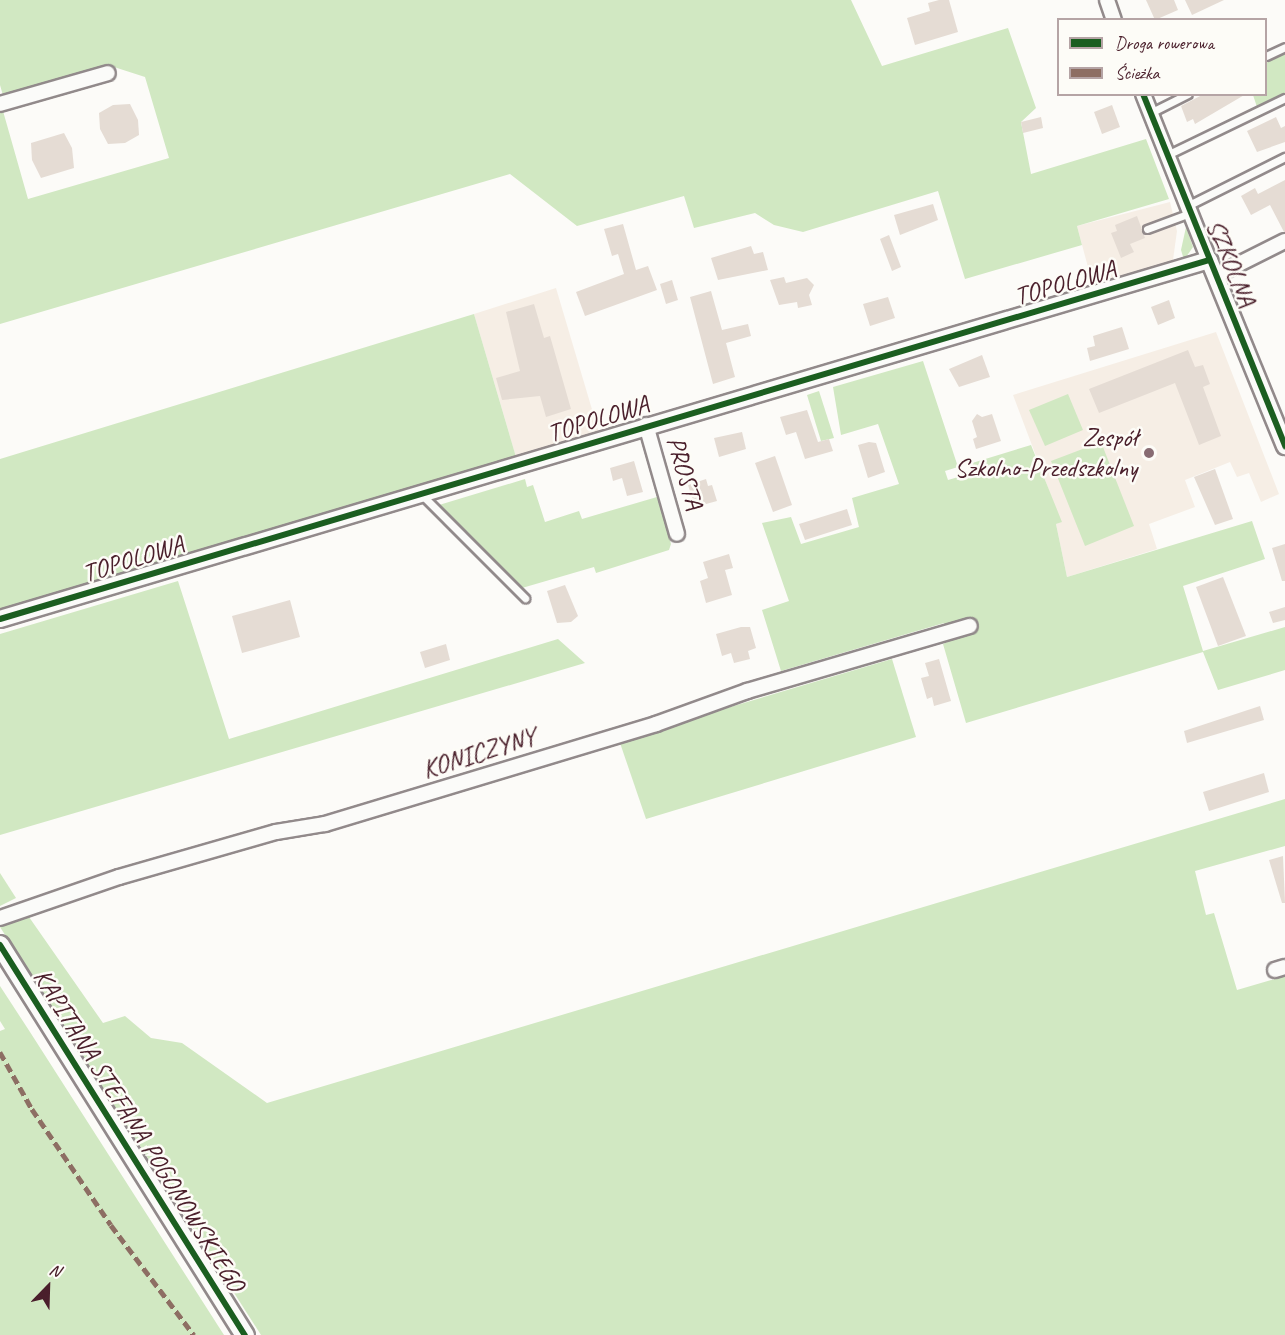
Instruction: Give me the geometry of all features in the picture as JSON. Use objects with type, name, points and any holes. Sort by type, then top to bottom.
[{"type":"main road","name":"KAPITANA STEFANA POGONOWSKIEGO","points":[[0,945],[245,1335]]},
{"type":"street","points":[[1107,0],[1113,18]]},
{"type":"street","points":[[0,104],[108,73]]},
{"type":"street","name":"SZKOLNA","points":[[1144,96],[1285,446]]},
{"type":"street","name":"TOPOLOWA","points":[[0,619],[646,425],[1212,268],[1285,240]]},
{"type":"street","name":"PROSTA","points":[[646,425],[677,534]]},
{"type":"street","name":"KONICZYNY","points":[[0,918],[119,877],[276,832],[325,824],[656,724],[747,691],[970,626]]},
{"type":"lane","points":[[1267,56],[1285,47]]},
{"type":"lane","points":[[1150,113],[1184,96]]},
{"type":"lane","points":[[1167,155],[1285,98]]},
{"type":"lane","points":[[1147,229],[1285,157]]},
{"type":"lane","points":[[420,493],[525,598]]},
{"type":"shaded area","points":[[1170,202],[1177,231],[1173,260],[1093,286],[1077,226]]},
{"type":"shaded area","points":[[556,288],[599,433],[516,457],[474,314]]},
{"type":"shaded area","name":"Zespół Szkolno-Przedszkolny","points":[[1216,332],[1279,494],[1261,502],[1249,473],[1237,477],[1230,462],[1185,480],[1195,507],[1149,524],[1157,549],[1067,577],[1056,524],[1061,522],[1013,395]]},
{"type":"green space","points":[[0,0],[851,0],[882,66],[1008,28],[1036,108],[1021,122],[1031,174],[1146,139],[1169,199],[1077,226],[1082,245],[965,279],[938,191],[803,232],[774,225],[755,213],[694,228],[684,196],[577,226],[510,174],[0,324],[0,112],[3,111],[28,199],[169,158],[145,77],[114,67],[4,99],[0,85]]},
{"type":"green space","points":[[1285,53],[1285,93],[1257,107],[1253,96],[1267,96],[1267,62]]},
{"type":"green space","points":[[1186,227],[1193,247],[1184,260],[1181,250]]},
{"type":"green space","points":[[474,314],[516,457],[0,611],[0,459]]},
{"type":"green space","points":[[923,361],[958,467],[945,471],[948,480],[972,473],[969,464],[1031,445],[1062,522],[1056,524],[1067,577],[1252,521],[1265,559],[1183,586],[1203,651],[1285,627],[1285,670],[1218,690],[1203,652],[966,723],[943,644],[950,641],[944,623],[781,671],[762,610],[789,601],[762,523],[791,517],[801,544],[859,527],[852,498],[899,484],[878,424],[841,435],[833,387]]},
{"type":"green space","points":[[819,391],[834,438],[821,441],[807,395]]},
{"type":"green space","points":[[1068,394],[1083,430],[1045,446],[1029,410]]},
{"type":"green space","points":[[1101,442],[1134,526],[1085,546],[1051,461]]},
{"type":"green space","points":[[525,479],[527,487],[533,485],[545,522],[579,511],[582,519],[657,497],[671,544],[669,550],[596,573],[594,567],[522,588],[439,505]]},
{"type":"green space","points":[[178,581],[229,739],[558,639],[585,663],[0,835],[0,634]]},
{"type":"green space","points":[[892,659],[916,737],[646,819],[619,740]]},
{"type":"green space","points":[[1285,799],[1285,846],[1195,871],[1206,915],[1214,913],[1237,990],[1285,976],[1285,1335],[261,1335],[0,927],[29,917],[103,1023],[125,1016],[151,1038],[182,1043],[267,1103]]},
{"type":"green space","points":[[0,873],[16,898],[0,906]]},
{"type":"green space","points":[[0,986],[224,1335],[0,1335],[0,1031],[5,1029],[0,1021]]},
{"type":"building","points":[[949,0],[958,32],[915,45],[907,18],[930,11],[928,3]]},
{"type":"building","points":[[1146,0],[1174,0],[1178,10],[1154,18]]},
{"type":"building","points":[[1185,0],[1224,0],[1192,15]]},
{"type":"building","points":[[1200,96],[1243,96],[1195,124],[1193,119],[1187,122],[1181,106]]},
{"type":"building","points":[[130,104],[138,120],[139,135],[125,143],[108,144],[100,129],[99,113],[113,105]]},
{"type":"building","points":[[1112,105],[1120,127],[1102,134],[1094,112]]},
{"type":"building","points":[[1041,117],[1043,128],[1023,133],[1021,122]]},
{"type":"building","points":[[1276,117],[1281,128],[1285,126],[1285,142],[1257,152],[1247,131]]},
{"type":"building","points":[[64,133],[72,148],[74,168],[41,178],[32,160],[31,143]]},
{"type":"building","points":[[1285,180],[1284,232],[1270,205],[1251,215],[1241,196],[1255,188],[1258,194]]},
{"type":"building","points":[[933,204],[938,220],[900,235],[894,215]]},
{"type":"building","points":[[1137,216],[1145,238],[1130,244],[1134,252],[1121,258],[1111,233],[1117,231],[1115,225]]},
{"type":"building","points":[[623,224],[636,270],[648,266],[657,290],[585,316],[576,292],[624,274],[618,254],[612,256],[604,229]]},
{"type":"building","points":[[889,235],[901,267],[892,271],[880,239]]},
{"type":"building","points":[[751,246],[754,254],[763,252],[768,270],[718,280],[711,258]]},
{"type":"building","points":[[784,277],[786,283],[807,278],[814,285],[809,295],[812,305],[798,308],[797,302],[779,305],[770,280]]},
{"type":"building","points":[[672,280],[678,300],[666,304],[660,284]]},
{"type":"building","points":[[711,291],[722,330],[748,324],[751,336],[726,343],[735,377],[713,384],[690,297]]},
{"type":"building","points":[[888,297],[895,318],[870,326],[863,304]]},
{"type":"building","points":[[1169,300],[1175,318],[1158,325],[1151,307]]},
{"type":"building","points":[[534,304],[544,338],[550,336],[571,409],[546,417],[540,396],[502,400],[496,378],[520,371],[506,312]]},
{"type":"building","points":[[1122,327],[1129,349],[1090,361],[1087,348],[1095,346],[1093,336]]},
{"type":"building","points":[[1188,350],[1195,367],[1203,365],[1210,384],[1203,387],[1221,436],[1199,445],[1175,383],[1099,413],[1089,389]]},
{"type":"building","points":[[982,355],[990,377],[959,387],[949,369]]},
{"type":"building","points":[[807,410],[818,442],[829,439],[833,451],[805,459],[796,432],[786,435],[780,417]]},
{"type":"building","points":[[977,414],[982,417],[992,414],[1001,441],[976,449],[973,439],[977,437],[972,421]]},
{"type":"building","points":[[742,432],[746,449],[719,457],[714,438]]},
{"type":"building","points":[[876,443],[885,472],[868,478],[858,445]]},
{"type":"building","points":[[775,456],[792,505],[773,512],[755,463]]},
{"type":"building","points":[[634,461],[643,492],[627,496],[622,478],[613,481],[610,468]]},
{"type":"building","points":[[1215,469],[1233,519],[1215,525],[1194,477]]},
{"type":"building","points":[[706,479],[708,486],[712,485],[717,501],[695,507],[688,485]]},
{"type":"building","points":[[847,509],[852,525],[805,540],[799,524]]},
{"type":"building","points":[[1285,544],[1285,581],[1282,581],[1272,548]]},
{"type":"building","points":[[729,554],[733,568],[725,570],[732,595],[706,603],[700,581],[708,578],[703,562]]},
{"type":"building","points":[[1223,577],[1246,636],[1218,646],[1196,587]]},
{"type":"building","points":[[565,585],[578,616],[571,622],[557,623],[547,591]]},
{"type":"building","points":[[290,600],[300,637],[242,653],[232,616]]},
{"type":"building","points":[[1285,607],[1285,620],[1273,623],[1269,612]]},
{"type":"building","points":[[741,627],[750,627],[756,648],[748,651],[750,659],[734,663],[731,653],[722,656],[716,634]]},
{"type":"building","points":[[446,644],[450,660],[425,668],[420,652]]},
{"type":"building","points":[[939,659],[951,701],[934,706],[932,697],[927,699],[921,678],[929,676],[925,663]]},
{"type":"building","points":[[1260,706],[1264,720],[1187,743],[1184,731]]},
{"type":"building","points":[[1264,773],[1269,792],[1209,811],[1203,792]]},
{"type":"building","points":[[1283,856],[1285,903],[1282,903],[1269,860]]},
{"type":"marked path","points":[[0,1052],[32,1109],[111,1225],[194,1335]]},
{"type":"cycle path","points":[[1144,96],[1285,446]]},
{"type":"cycle path","points":[[0,619],[1209,260]]},
{"type":"cycle path","points":[[0,945],[245,1335]]},
{"type":"place","name":"Zespół Szkolno-Przedszkolny","points":[[1149,453]]}]
